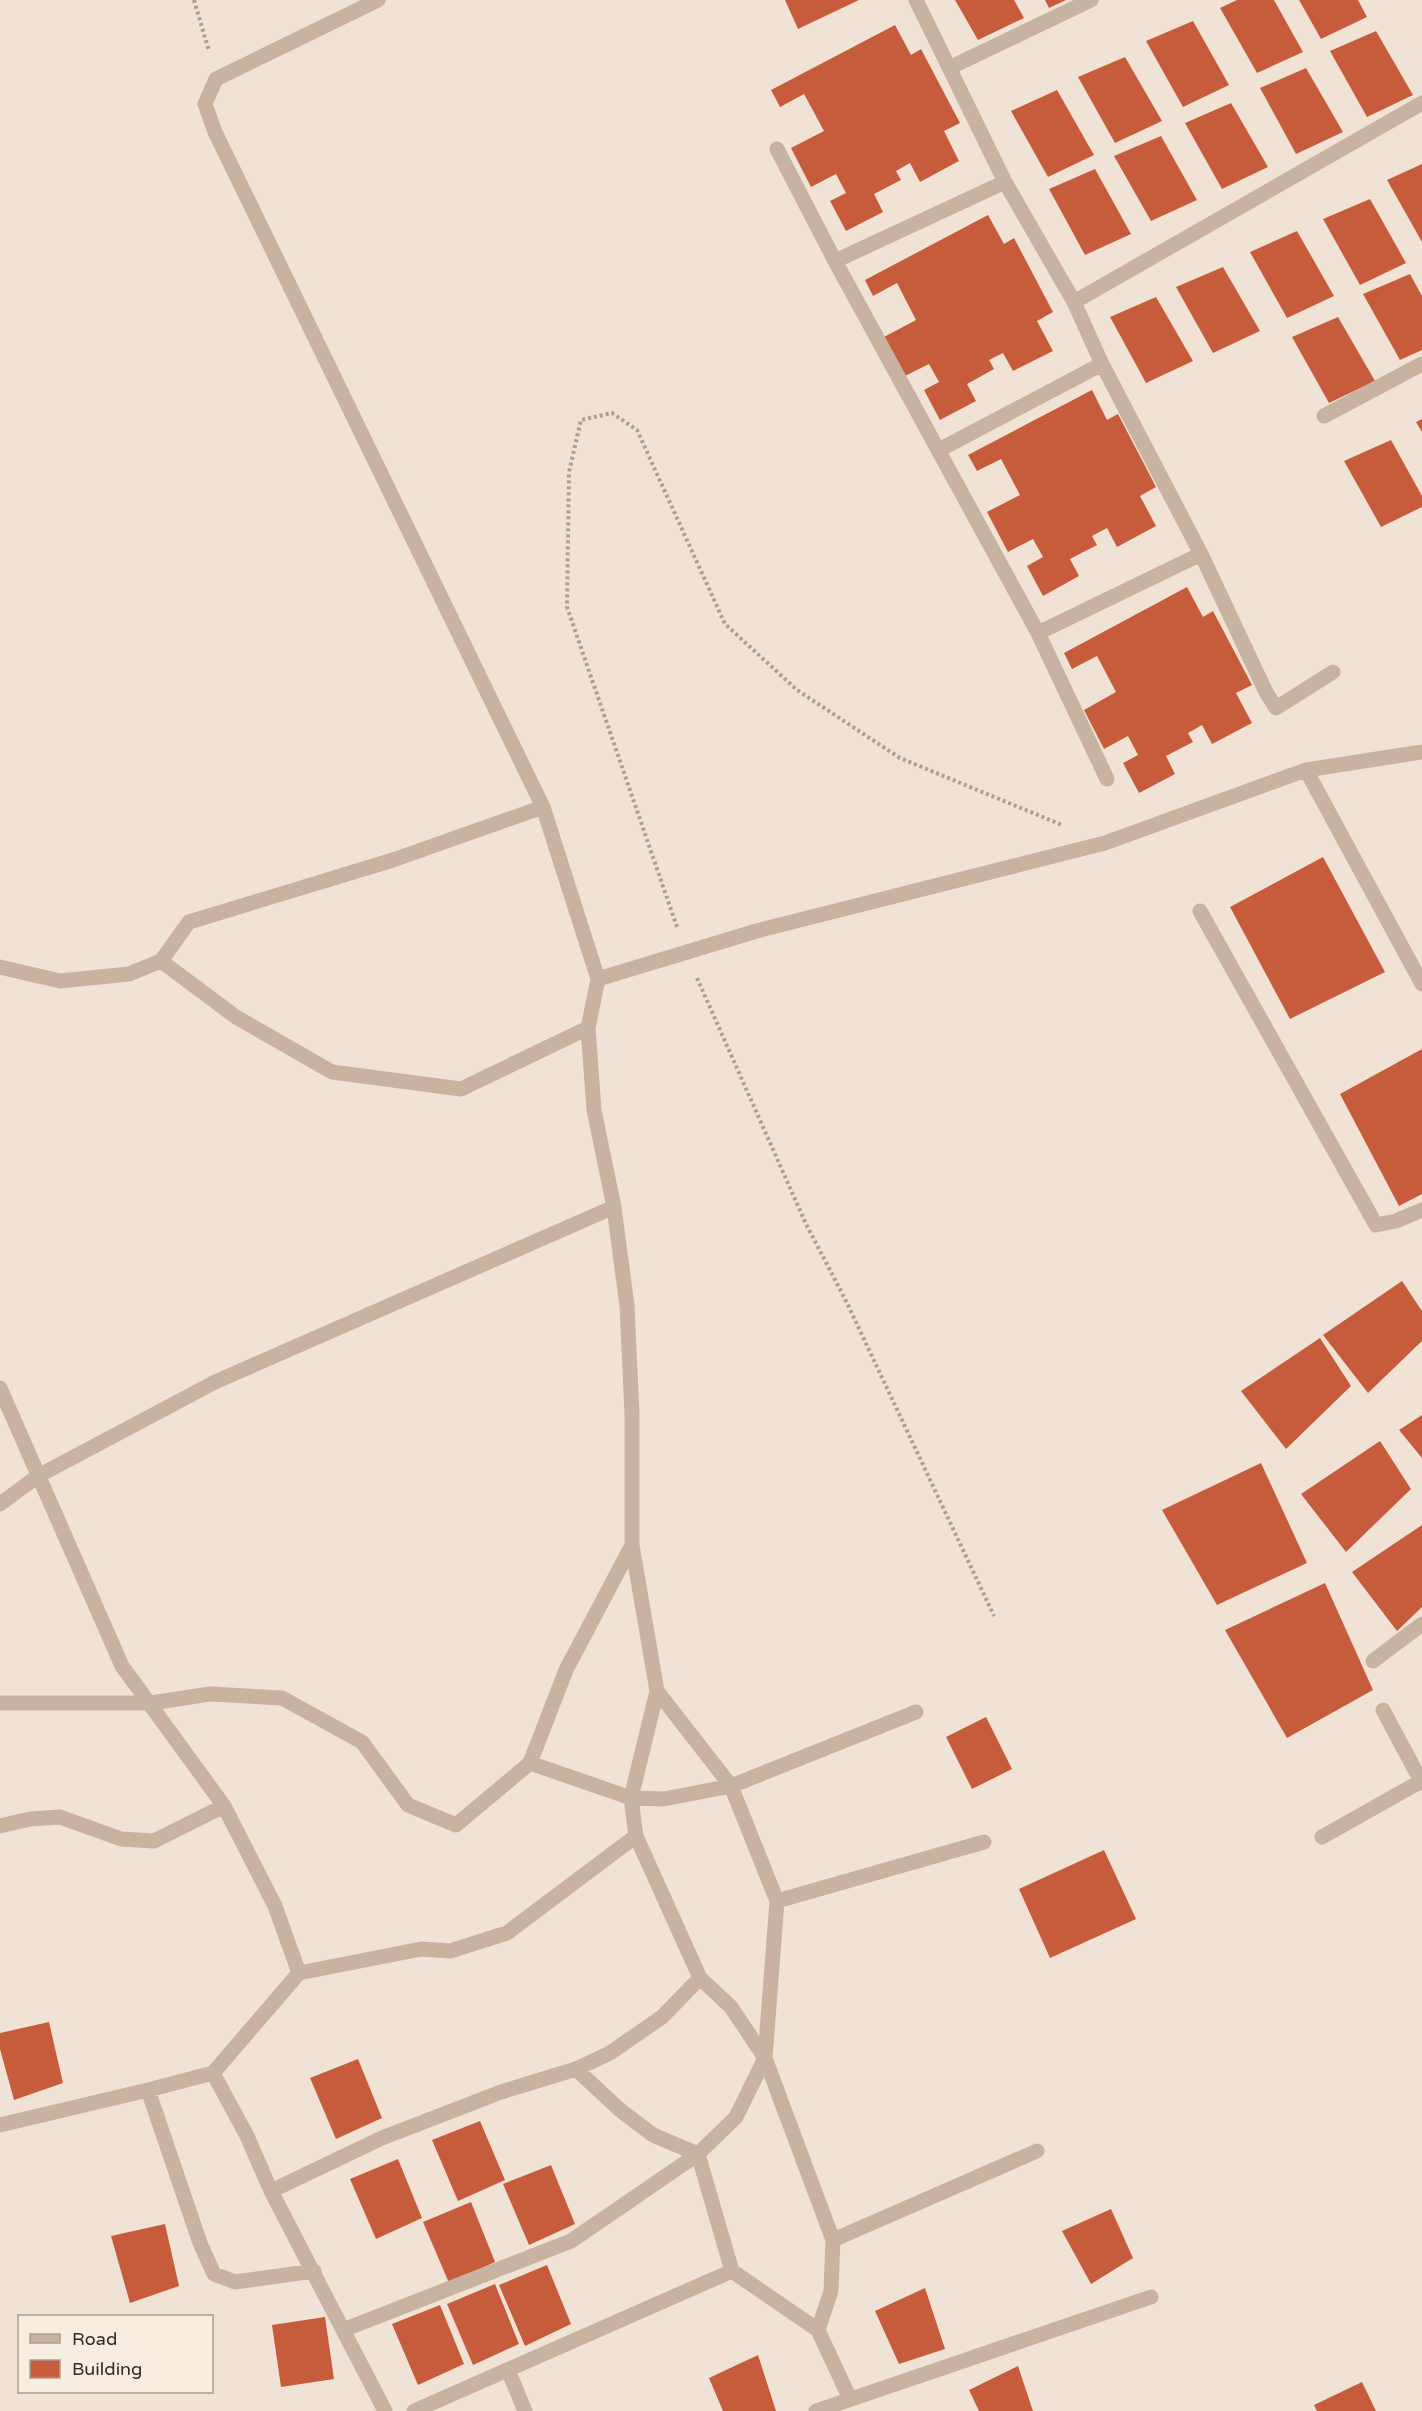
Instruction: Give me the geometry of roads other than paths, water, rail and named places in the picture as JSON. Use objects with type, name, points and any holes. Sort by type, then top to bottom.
[{"type":"street","points":[[378,0],[216,79],[205,104],[215,132],[543,807],[598,979],[588,1028],[594,1110],[614,1206],[627,1317],[632,1414],[632,1545],[657,1691],[631,1798],[636,1836],[700,1978],[732,2007],[765,2058],[833,2240],[831,2291],[818,2330]]},
{"type":"street","points":[[916,0],[1005,182],[1074,302],[1102,364],[1201,554],[1266,692],[1276,708],[1333,672]]},
{"type":"street","points":[[949,68],[1091,0]]},
{"type":"street","points":[[1074,302],[1422,103]]},
{"type":"street","points":[[777,150],[1038,633],[1107,779]]},
{"type":"street","points":[[835,261],[1005,182]]},
{"type":"street","points":[[939,450],[1102,364]]},
{"type":"street","points":[[1324,416],[1422,364]]},
{"type":"street","points":[[1038,633],[1201,554]]},
{"type":"street","points":[[598,979],[760,930],[1105,843],[1306,771],[1422,752]]},
{"type":"street","points":[[1306,771],[1422,984]]},
{"type":"street","points":[[0,967],[60,981],[129,974],[161,961],[189,922],[393,860],[543,807]]},
{"type":"street","points":[[1200,911],[1376,1225],[1396,1221],[1422,1210]]},
{"type":"street","points":[[161,961],[236,1017],[332,1072],[461,1089],[588,1028]]},
{"type":"street","points":[[0,1504],[38,1476],[215,1382],[614,1206]]},
{"type":"street","points":[[0,1388],[122,1666],[224,1806],[274,1906],[299,1973]]},
{"type":"street","points":[[0,1703],[151,1703],[210,1694],[282,1698],[362,1742],[408,1805],[456,1825],[530,1763],[566,1670],[632,1545]]},
{"type":"street","points":[[1373,1661],[1422,1624]]},
{"type":"street","points":[[343,2330],[571,2241],[698,2154],[736,2117],[765,2058],[777,1901],[730,1786],[657,1691]]},
{"type":"street","points":[[1322,1838],[1416,1784],[1422,1783],[1383,1710]]},
{"type":"street","points":[[530,1763],[631,1798],[664,1799],[730,1786],[916,1712]]},
{"type":"street","points":[[0,1826],[30,1819],[60,1817],[121,1839],[154,1841],[224,1806]]},
{"type":"street","points":[[0,2125],[213,2073],[299,1973],[421,1949],[450,1951],[507,1933],[636,1836]]},
{"type":"street","points":[[777,1901],[984,1842]]},
{"type":"street","points":[[271,2191],[382,2138],[501,2092],[576,2069],[610,2053],[662,2017],[700,1978]]},
{"type":"street","points":[[576,2069],[620,2110],[653,2135],[698,2154]]},
{"type":"street","points":[[213,2073],[247,2136],[271,2191],[386,2411]]},
{"type":"street","points":[[148,2090],[200,2243],[214,2274],[235,2282],[314,2271]]},
{"type":"street","points":[[833,2240],[1037,2151]]},
{"type":"street","points":[[698,2154],[732,2271],[818,2330],[850,2399]]},
{"type":"street","points":[[414,2411],[732,2271]]},
{"type":"street","points":[[816,2411],[918,2378],[1151,2296]]},
{"type":"street","points":[[508,2370],[525,2411]]}]
